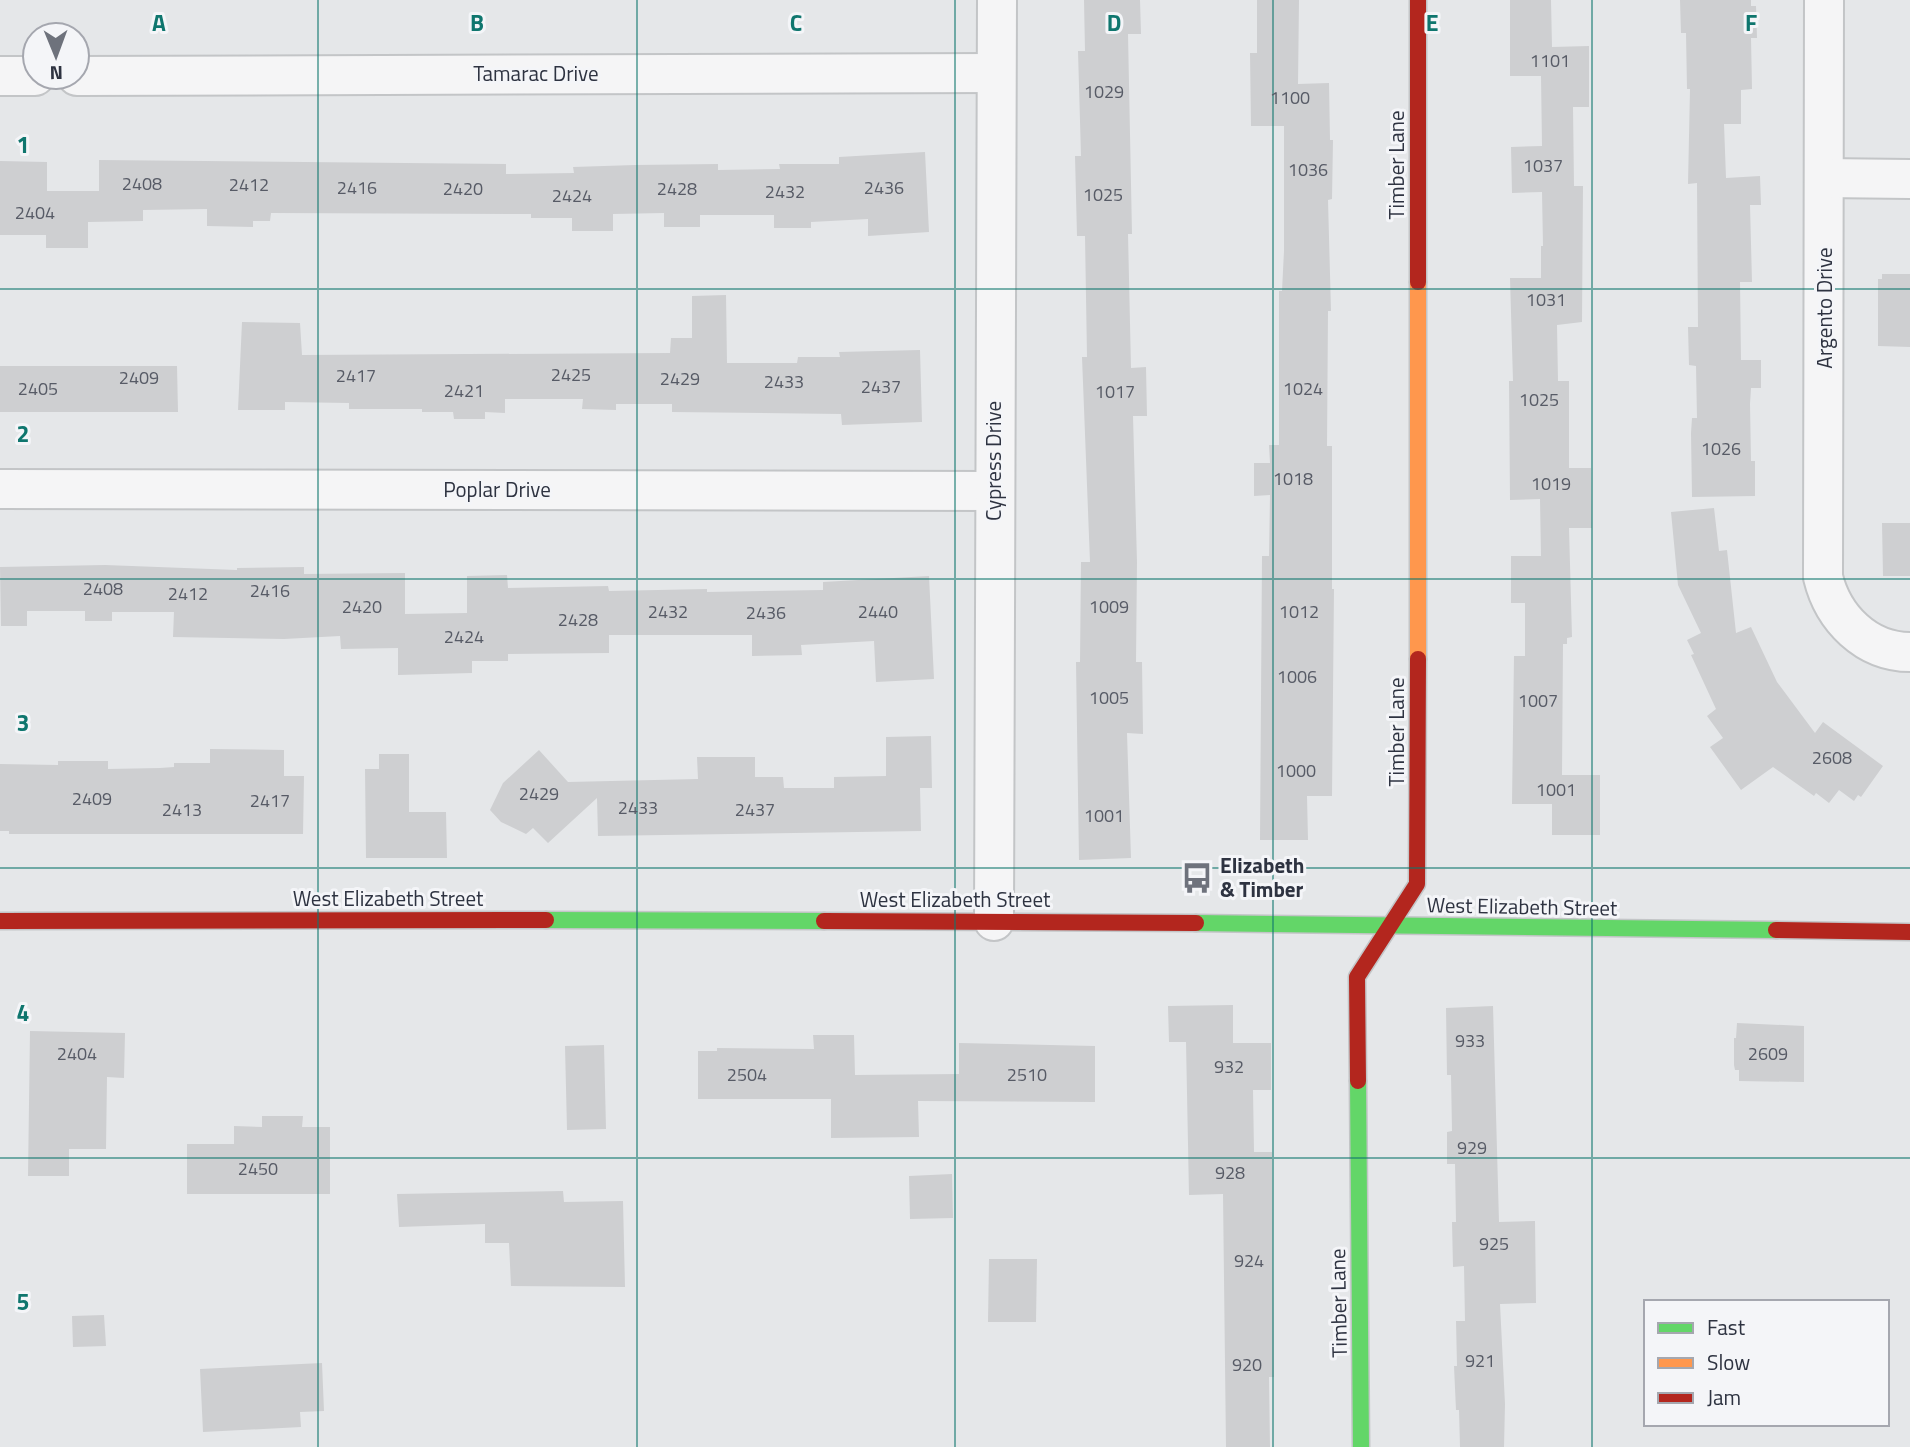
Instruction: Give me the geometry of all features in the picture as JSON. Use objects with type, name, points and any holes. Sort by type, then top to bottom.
[{"type":"main road","name":"Timber Lane","points":[[1361,1447],[1357,977],[1417,884],[1419,871],[1418,0]]},
{"type":"main road","name":"West Elizabeth Street","points":[[0,921],[994,921],[1910,932]]},
{"type":"street","name":"Cypress Drive","points":[[994,921],[997,0]]},
{"type":"street","name":"Argento Drive","points":[[1824,0],[1823,577],[1826,591],[1838,614],[1854,631],[1876,645],[1910,652]]},
{"type":"street","name":"Tamarac Drive","points":[[91,76],[996,73]]},
{"type":"street","points":[[0,76],[21,76]]},
{"type":"street","points":[[1824,178],[1910,179]]},
{"type":"street","name":"Poplar Drive","points":[[0,489],[994,491]]},
{"type":"building","points":[[1084,0],[1140,0],[1141,34],[1128,34],[1132,234],[1128,234],[1131,368],[1146,367],[1147,416],[1133,416],[1137,562],[1136,662],[1142,662],[1143,734],[1127,733],[1131,858],[1079,860],[1076,662],[1080,662],[1081,562],[1090,562],[1082,357],[1087,357],[1085,236],[1077,236],[1075,156],[1081,156],[1078,51],[1085,51]]},
{"type":"building","points":[[1257,0],[1299,0],[1298,84],[1329,83],[1330,140],[1333,140],[1332,199],[1328,200],[1331,311],[1328,311],[1327,446],[1332,446],[1332,796],[1307,796],[1308,840],[1260,840],[1262,556],[1269,556],[1270,495],[1254,496],[1254,463],[1270,463],[1269,445],[1279,445],[1279,291],[1282,291],[1284,251],[1284,126],[1251,126],[1250,53],[1257,53]]},
{"type":"building","points":[[1510,0],[1551,0],[1552,47],[1589,46],[1589,107],[1573,107],[1574,186],[1583,186],[1582,322],[1557,325],[1558,381],[1569,381],[1569,468],[1591,468],[1592,528],[1569,528],[1572,637],[1567,638],[1567,644],[1563,644],[1562,775],[1600,775],[1600,835],[1552,835],[1552,804],[1512,804],[1514,656],[1525,656],[1525,603],[1511,603],[1511,556],[1541,556],[1540,499],[1510,500],[1509,381],[1513,381],[1510,278],[1541,278],[1543,246],[1542,192],[1512,193],[1511,147],[1542,146],[1541,76],[1510,76]]},
{"type":"building","points":[[1680,0],[1751,0],[1751,6],[1756,6],[1757,38],[1751,38],[1752,89],[1741,90],[1741,124],[1724,124],[1726,178],[1760,176],[1761,205],[1750,205],[1752,282],[1740,282],[1741,360],[1761,360],[1761,388],[1751,388],[1750,404],[1755,496],[1692,497],[1691,433],[1692,418],[1697,418],[1696,366],[1689,365],[1688,327],[1698,327],[1697,183],[1688,184],[1690,89],[1687,89],[1686,33],[1681,33]]},
{"type":"building","points":[[925,152],[929,232],[868,236],[868,219],[811,222],[811,228],[774,228],[774,215],[700,215],[700,227],[664,227],[664,213],[613,214],[613,231],[572,231],[572,218],[531,218],[531,214],[271,213],[270,221],[253,221],[253,227],[207,226],[207,209],[143,210],[143,221],[88,222],[88,248],[46,248],[46,235],[0,235],[0,161],[47,162],[47,191],[99,191],[99,160],[506,164],[506,174],[574,173],[573,167],[635,165],[718,164],[718,170],[780,169],[779,164],[839,164],[839,157]]},
{"type":"building","points":[[1882,274],[1910,274],[1910,347],[1878,346],[1878,279],[1882,279]]},
{"type":"building","points":[[726,295],[727,363],[797,363],[798,357],[840,357],[839,352],[920,350],[922,422],[842,425],[841,414],[672,412],[672,404],[616,404],[616,410],[582,409],[583,399],[505,399],[505,413],[485,412],[485,419],[454,419],[453,412],[422,412],[422,409],[349,409],[349,403],[285,402],[285,410],[238,410],[242,322],[300,323],[302,355],[670,353],[671,338],[692,338],[692,296]]},
{"type":"building","points":[[0,366],[177,366],[178,412],[0,412]]},
{"type":"building","points":[[1714,508],[1719,551],[1727,550],[1736,633],[1751,627],[1777,682],[1815,733],[1823,722],[1883,766],[1861,797],[1858,795],[1854,801],[1839,790],[1829,803],[1816,793],[1814,796],[1773,767],[1741,790],[1710,747],[1723,738],[1707,716],[1716,709],[1691,655],[1694,654],[1687,640],[1701,633],[1678,585],[1671,512]]},
{"type":"building","points":[[1882,523],[1910,523],[1910,576],[1883,576]]},
{"type":"building","points":[[105,565],[237,570],[304,567],[304,574],[405,573],[405,614],[467,613],[467,576],[507,575],[508,588],[608,586],[609,591],[707,589],[707,592],[823,590],[823,582],[929,576],[934,679],[876,682],[874,641],[801,645],[802,655],[752,656],[752,635],[609,635],[609,653],[508,654],[508,661],[472,661],[472,673],[398,675],[398,648],[341,649],[340,636],[284,639],[173,637],[174,612],[112,612],[112,621],[85,621],[85,611],[27,611],[27,626],[1,626],[0,567]]},
{"type":"building","points":[[931,736],[932,788],[920,788],[921,831],[598,836],[597,798],[548,843],[533,828],[526,834],[501,822],[490,810],[503,783],[539,750],[568,782],[698,779],[697,757],[755,757],[755,777],[783,777],[784,788],[834,788],[834,777],[886,776],[886,737]]},
{"type":"building","points":[[210,749],[284,750],[284,776],[304,776],[303,834],[9,834],[9,831],[0,831],[0,764],[58,765],[58,761],[108,761],[108,769],[174,767],[174,763],[210,763]]},
{"type":"building","points":[[379,754],[409,754],[409,812],[446,812],[447,858],[366,858],[365,769],[379,769]]},
{"type":"building","points":[[1233,1005],[1233,1043],[1271,1043],[1271,1090],[1253,1090],[1254,1152],[1272,1152],[1274,1377],[1269,1377],[1270,1447],[1226,1447],[1223,1194],[1189,1195],[1186,1042],[1169,1042],[1168,1006]]},
{"type":"building","points":[[1493,1006],[1499,1222],[1535,1221],[1536,1303],[1500,1304],[1505,1404],[1504,1447],[1460,1447],[1454,1366],[1457,1366],[1456,1321],[1465,1321],[1464,1266],[1453,1267],[1452,1222],[1456,1222],[1455,1164],[1447,1164],[1447,1132],[1452,1131],[1451,1075],[1447,1075],[1446,1008]]},
{"type":"building","points":[[1737,1023],[1804,1026],[1804,1082],[1739,1081],[1739,1070],[1735,1070],[1734,1065]]},
{"type":"building","points":[[30,1031],[125,1033],[124,1078],[107,1077],[106,1149],[69,1149],[69,1176],[28,1176]]},
{"type":"building","points":[[813,1035],[854,1035],[855,1075],[959,1074],[959,1043],[1095,1046],[1095,1102],[918,1101],[919,1137],[831,1138],[831,1099],[698,1099],[698,1051],[717,1051],[717,1048],[814,1049]]},
{"type":"building","points":[[604,1045],[606,1129],[567,1130],[565,1046]]},
{"type":"building","points":[[262,1116],[303,1116],[302,1127],[330,1127],[330,1194],[187,1194],[187,1144],[234,1144],[234,1126],[262,1127]]},
{"type":"building","points":[[952,1174],[953,1218],[910,1219],[909,1176]]},
{"type":"building","points":[[563,1191],[564,1202],[623,1201],[625,1287],[511,1286],[509,1243],[485,1243],[485,1224],[399,1227],[397,1194]]},
{"type":"building","points":[[989,1259],[1037,1259],[1036,1322],[988,1322]]},
{"type":"building","points":[[104,1315],[106,1346],[73,1347],[72,1316]]},
{"type":"building","points":[[322,1363],[324,1411],[300,1412],[301,1427],[203,1432],[200,1369]]},
{"type":"traffic: fast","points":[[546,920],[824,921]]},
{"type":"traffic: fast","points":[[1196,923],[1776,930]]},
{"type":"traffic: fast","points":[[1358,1081],[1361,1447]]},
{"type":"traffic: slow","points":[[1418,282],[1418,659]]},
{"type":"traffic: jam","points":[[1418,0],[1418,282]]},
{"type":"traffic: jam","points":[[1358,1081],[1357,977],[1417,884],[1418,659]]},
{"type":"traffic: jam","points":[[0,921],[546,920]]},
{"type":"traffic: jam","points":[[824,921],[1196,923]]},
{"type":"traffic: jam","points":[[1776,930],[1910,932]]},
{"type":"place","name":"Elizabeth & Timber","points":[[1197,878]]}]
